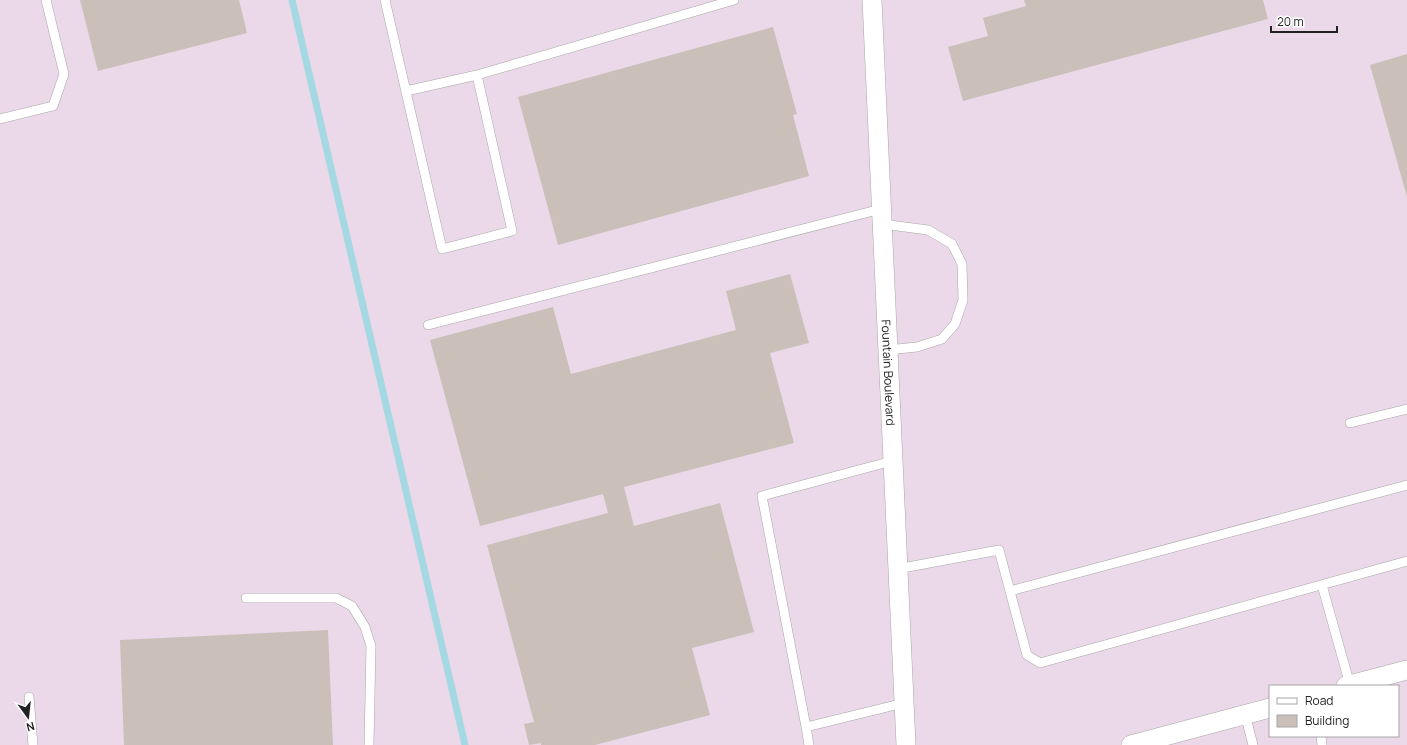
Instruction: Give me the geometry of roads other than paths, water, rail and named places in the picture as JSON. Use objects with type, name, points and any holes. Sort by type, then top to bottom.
[{"type":"street","name":"Fountain Boulevard","points":[[872,0],[906,745]]},
{"type":"street","points":[[1352,685],[1407,670]]},
{"type":"street","points":[[1131,745],[1269,708]]},
{"type":"lane","points":[[0,119],[54,106],[64,74],[46,0]]},
{"type":"lane","points":[[385,0],[442,249],[512,231],[477,75]]},
{"type":"lane","points":[[406,91],[477,75],[734,0]]},
{"type":"lane","points":[[428,325],[881,216],[928,230],[952,244],[962,264],[963,300],[955,324],[942,339],[917,347],[887,350]]},
{"type":"lane","points":[[1350,423],[1407,409]]},
{"type":"lane","points":[[809,745],[762,496],[892,461]]},
{"type":"lane","points":[[1010,591],[1407,485]]},
{"type":"lane","points":[[897,569],[999,550],[1027,655],[1040,662],[1407,561]]},
{"type":"lane","points":[[1322,585],[1348,685]]},
{"type":"lane","points":[[246,598],[336,598],[352,606],[365,627],[371,646],[369,745]]},
{"type":"lane","points":[[29,697],[33,745]]},
{"type":"lane","points":[[806,727],[904,703]]},
{"type":"lane","points":[[1245,714],[1253,745]]},
{"type":"waterway","points":[[292,0],[465,745]]}]
